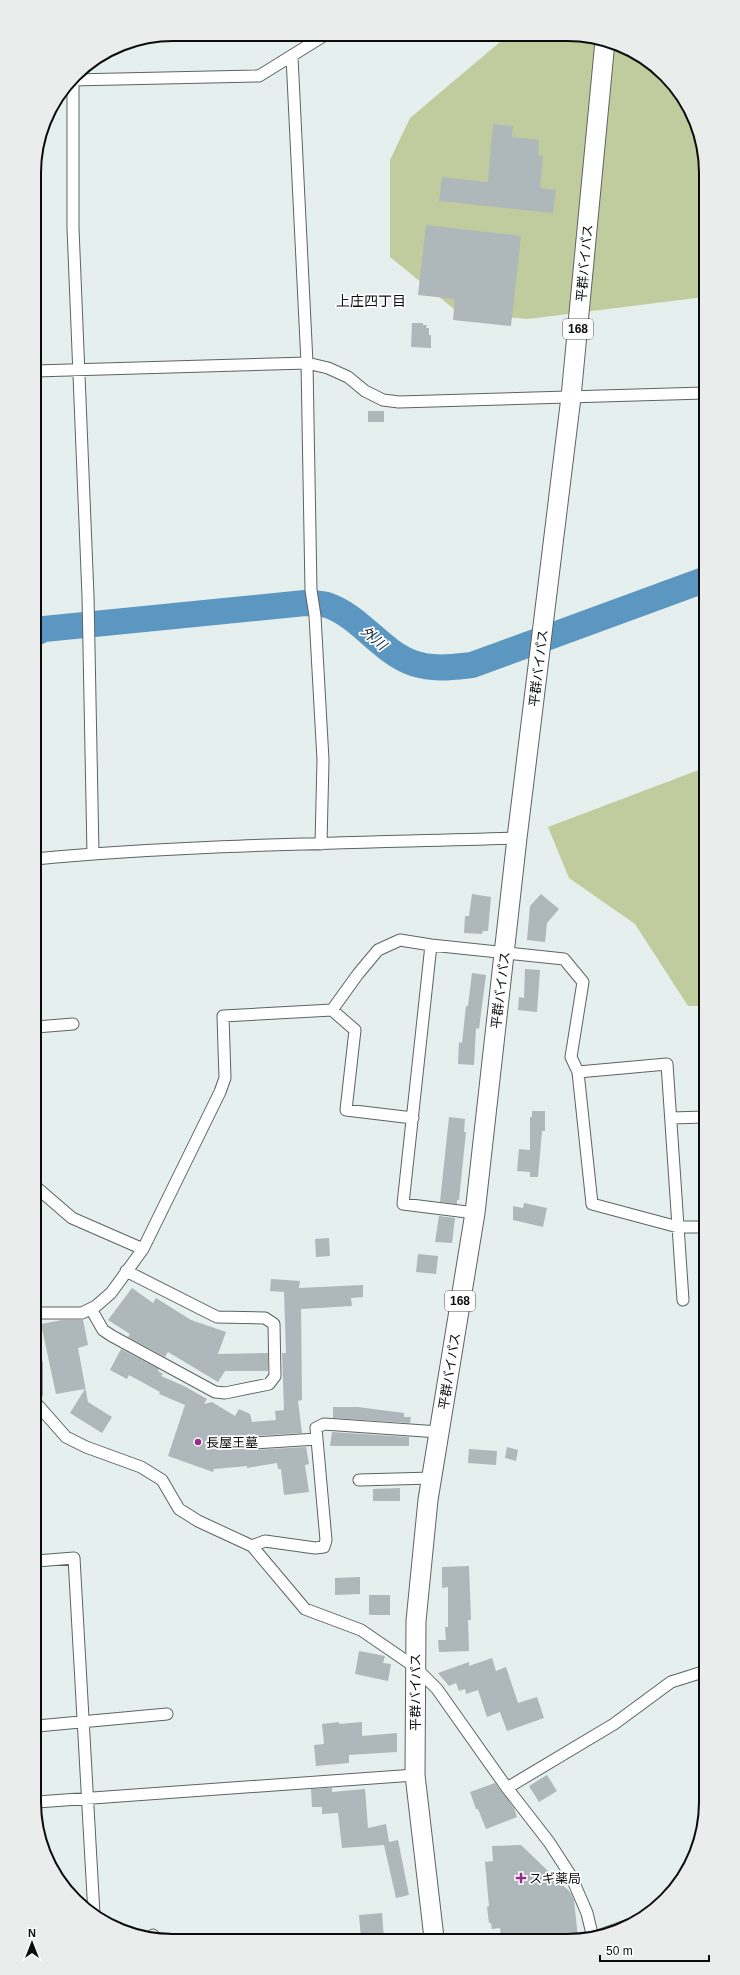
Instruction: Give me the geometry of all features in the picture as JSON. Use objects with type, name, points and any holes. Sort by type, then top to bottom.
[{"type":"highway","name":"平群バイパス","points":[[434,1934],[415,1775],[416,1621],[432,1478],[474,1213],[517,838],[571,397],[604,47]]},
{"type":"street","points":[[80,80],[259,76],[316,41]]},
{"type":"street","points":[[292,57],[307,363],[310,590],[315,616],[323,760],[321,844]]},
{"type":"street","points":[[72,88],[73,228],[90,642],[93,854]]},
{"type":"street","points":[[41,371],[307,363],[328,368],[348,377],[365,391],[383,400],[399,402],[699,393]]},
{"type":"street","points":[[41,858],[93,854],[321,844],[517,838]]},
{"type":"street","points":[[332,1010],[358,974],[378,950],[400,940],[431,946],[564,959],[583,982],[571,1057],[578,1072],[592,1204],[678,1227],[699,1227]]},
{"type":"street","points":[[431,946],[404,1204],[474,1213]]},
{"type":"street","points":[[41,1314],[82,1313],[91,1309],[111,1293],[142,1249],[220,1092],[225,1078],[223,1016],[332,1010],[355,1030],[346,1110],[413,1118]]},
{"type":"street","points":[[41,1027],[73,1024]]},
{"type":"street","points":[[578,1072],[667,1064],[683,1300]]},
{"type":"street","points":[[671,1118],[699,1117]]},
{"type":"street","points":[[41,1191],[72,1218],[142,1249]]},
{"type":"street","points":[[91,1309],[104,1330],[112,1336],[215,1392],[225,1393],[269,1384],[275,1376],[274,1324],[265,1318],[217,1317],[126,1271]]},
{"type":"street","points":[[41,1409],[66,1437],[86,1448],[141,1467],[162,1480],[179,1509],[198,1521],[252,1546],[305,1609],[361,1630],[415,1667],[437,1689],[507,1788],[549,1842],[571,1876],[587,1913],[591,1931]]},
{"type":"street","points":[[252,1546],[265,1542],[315,1548],[324,1547],[326,1540],[316,1428],[324,1424],[439,1432]]},
{"type":"street","points":[[254,1443],[317,1439]]},
{"type":"street","points":[[359,1480],[432,1478]]},
{"type":"street","points":[[41,1561],[74,1558],[94,1908]]},
{"type":"street","points":[[507,1788],[614,1724],[671,1682],[699,1673]]},
{"type":"street","points":[[41,1726],[167,1714]]},
{"type":"street","points":[[41,1802],[415,1775]]},
{"type":"green space","points":[[576,41],[610,48],[626,55],[648,68],[672,92],[685,114],[692,130],[699,164],[699,298],[528,319],[459,313],[390,257],[390,160],[410,118],[500,42]]},
{"type":"green space","points":[[699,770],[699,1006],[688,1006],[635,924],[569,878],[548,827]]},
{"type":"building","points":[[493,124],[513,126],[512,137],[539,140],[538,155],[543,156],[540,188],[556,190],[553,213],[439,201],[442,177],[488,182]]},
{"type":"building","points":[[426,225],[521,236],[511,326],[453,320],[455,299],[418,295]]},
{"type":"building","points":[[412,323],[423,323],[423,325],[427,325],[426,328],[429,328],[429,335],[431,335],[431,348],[411,347]]},
{"type":"building","points":[[368,411],[384,411],[384,422],[368,422]]},
{"type":"building","points":[[472,894],[491,897],[488,931],[483,931],[482,934],[464,933],[465,916],[469,916]]},
{"type":"building","points":[[541,894],[559,909],[547,923],[545,942],[527,940],[530,906]]},
{"type":"building","points":[[525,969],[540,970],[537,1012],[518,1010],[519,997],[524,998]]},
{"type":"building","points":[[472,973],[486,975],[479,1029],[476,1028],[474,1065],[458,1064],[459,1042],[462,1043],[466,1006],[468,1006]]},
{"type":"building","points":[[532,1111],[545,1111],[545,1131],[542,1131],[538,1177],[530,1177],[530,1172],[517,1171],[519,1149],[530,1150],[530,1117],[532,1117]]},
{"type":"building","points":[[449,1117],[465,1119],[464,1132],[466,1132],[459,1200],[457,1200],[457,1204],[440,1202]]},
{"type":"building","points":[[524,1203],[547,1208],[543,1227],[513,1220],[513,1206],[523,1208]]},
{"type":"building","points":[[439,1216],[455,1218],[452,1243],[435,1242]]},
{"type":"building","points":[[329,1238],[330,1256],[316,1257],[315,1239]]},
{"type":"building","points":[[418,1254],[438,1256],[436,1274],[416,1272]]},
{"type":"building","points":[[271,1279],[300,1281],[299,1288],[363,1285],[363,1297],[351,1298],[352,1306],[301,1309],[302,1400],[298,1401],[302,1433],[254,1436],[248,1440],[248,1447],[254,1450],[306,1447],[309,1464],[305,1465],[309,1492],[284,1495],[281,1469],[278,1469],[277,1463],[247,1468],[247,1466],[214,1469],[213,1472],[168,1456],[185,1405],[159,1394],[160,1392],[129,1375],[127,1379],[110,1370],[121,1349],[159,1369],[158,1371],[163,1374],[161,1376],[184,1386],[207,1399],[204,1404],[212,1402],[235,1416],[239,1409],[250,1414],[252,1422],[276,1420],[275,1411],[284,1410],[282,1353],[286,1353],[284,1292],[270,1291]]},
{"type":"building","points":[[132,1288],[153,1303],[156,1298],[191,1320],[226,1332],[218,1354],[268,1353],[268,1371],[225,1371],[218,1382],[168,1352],[165,1357],[128,1337],[130,1334],[108,1320]]},
{"type":"building","points":[[62,1320],[83,1320],[88,1345],[78,1348],[88,1402],[112,1417],[102,1433],[70,1413],[85,1389],[56,1394],[41,1324]]},
{"type":"building","points":[[333,1407],[358,1407],[404,1413],[404,1417],[411,1417],[410,1423],[333,1418]]},
{"type":"building","points":[[332,1432],[409,1437],[409,1446],[330,1446]]},
{"type":"building","points":[[507,1447],[518,1450],[516,1461],[505,1458]]},
{"type":"building","points":[[469,1449],[497,1451],[496,1465],[468,1463]]},
{"type":"building","points":[[400,1488],[400,1501],[373,1501],[373,1489]]},
{"type":"building","points":[[469,1566],[471,1620],[468,1620],[469,1651],[439,1652],[438,1640],[446,1640],[445,1627],[448,1627],[448,1587],[442,1588],[442,1567]]},
{"type":"building","points":[[360,1577],[360,1594],[335,1595],[335,1578]]},
{"type":"building","points":[[369,1595],[390,1595],[390,1615],[369,1615]]},
{"type":"building","points":[[359,1651],[385,1656],[383,1663],[391,1664],[388,1681],[355,1674]]},
{"type":"building","points":[[492,1658],[496,1671],[506,1667],[518,1703],[537,1697],[544,1718],[507,1731],[500,1712],[487,1717],[478,1690],[466,1694],[465,1689],[459,1691],[456,1683],[449,1686],[438,1673],[469,1662],[469,1666]]},
{"type":"building","points":[[339,1722],[339,1724],[362,1722],[362,1736],[397,1733],[397,1752],[349,1755],[349,1763],[316,1766],[314,1745],[324,1744],[322,1724]]},
{"type":"building","points":[[547,1775],[557,1791],[539,1802],[529,1786]]},
{"type":"building","points":[[495,1783],[514,1808],[517,1817],[486,1829],[478,1809],[476,1809],[470,1792]]},
{"type":"building","points":[[332,1788],[332,1792],[365,1789],[368,1828],[386,1824],[389,1842],[398,1840],[409,1895],[396,1898],[384,1845],[342,1848],[338,1813],[322,1814],[322,1807],[312,1807],[311,1789]]},
{"type":"building","name":"スギ薬局","points":[[521,1845],[570,1892],[574,1900],[578,1934],[501,1934],[500,1928],[492,1929],[491,1923],[489,1923],[487,1907],[489,1906],[485,1862],[493,1861],[492,1846]]},
{"type":"building","points":[[382,1913],[384,1934],[361,1934],[359,1915]]},
{"type":"waterway","name":"外川","points":[[41,630],[316,603],[327,605],[350,617],[401,658],[428,667],[457,667],[472,665],[699,582]]},
{"type":"place","name":"長屋王墓","points":[[198,1442]]},
{"type":"place","name":"スギ薬局","points":[[521,1878]]},
{"type":"district","name":"上庄四丁目","points":[[371,301]]}]
